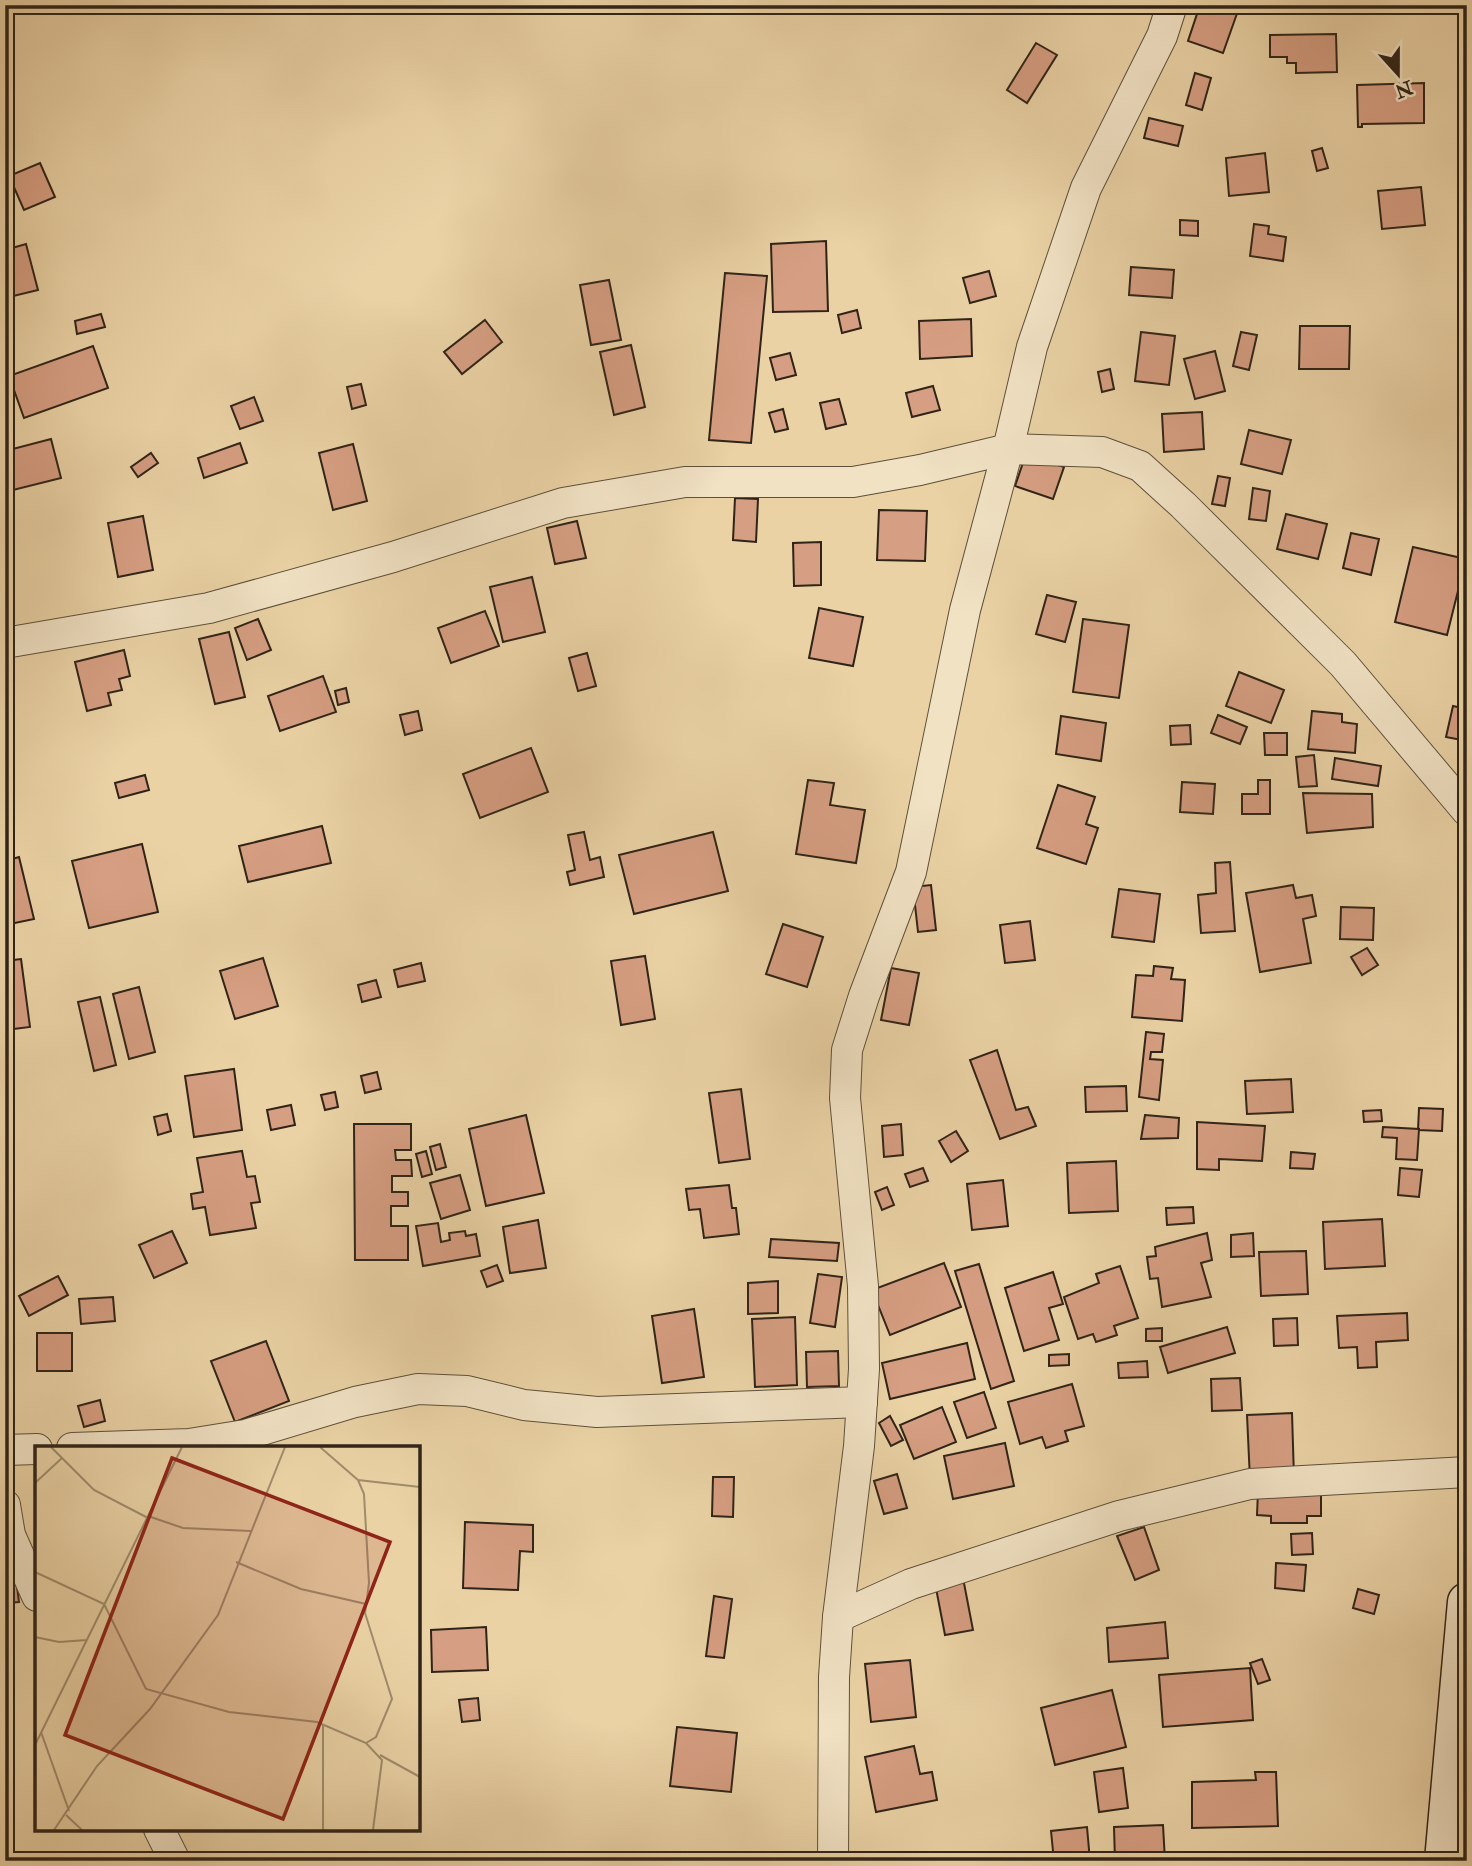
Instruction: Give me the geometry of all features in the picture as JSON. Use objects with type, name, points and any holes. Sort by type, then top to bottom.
[{"type":"main road","points":[[1444,1861],[1467,1602]]},
{"type":"street","points":[[833,1861],[834,1676],[862,1402],[863,1286],[845,1098],[847,1050],[864,996],[911,872],[965,610],[1032,347],[1086,188],[1162,36],[1172,5]]},
{"type":"street","points":[[5,643],[209,608],[393,557],[564,502],[685,482],[853,482],[920,470],[1008,449],[1102,452],[1140,466],[1184,505],[1343,664],[1467,811]]},
{"type":"street","points":[[130,1446],[189,1444],[245,1435],[355,1402],[418,1390],[467,1391],[524,1405],[597,1412],[862,1402]]},
{"type":"street","points":[[5,1450],[35,1449]]},
{"type":"street","points":[[838,1617],[911,1584],[1106,1520],[1250,1484],[1467,1472]]},
{"type":"street","points":[[5,1505],[10,1535],[35,1591]]},
{"type":"street","points":[[160,1831],[175,1861]]},
{"type":"building","points":[[1200,5],[1240,5],[1223,53],[1188,41]]},
{"type":"building","points":[[1336,34],[1337,72],[1296,73],[1296,63],[1287,63],[1287,57],[1270,57],[1270,35]]},
{"type":"building","points":[[1036,43],[1057,55],[1027,103],[1007,90]]},
{"type":"building","points":[[1195,73],[1211,78],[1202,110],[1186,105]]},
{"type":"building","points":[[1424,83],[1424,123],[1362,124],[1362,127],[1358,127],[1357,85]]},
{"type":"building","points":[[1149,118],[1183,126],[1178,146],[1144,138]]},
{"type":"building","points":[[1322,148],[1328,168],[1317,171],[1312,151]]},
{"type":"building","points":[[1265,153],[1269,192],[1229,196],[1226,158]]},
{"type":"building","points":[[40,163],[55,197],[24,210],[9,176]]},
{"type":"building","points":[[1421,187],[1425,225],[1382,229],[1378,191]]},
{"type":"building","points":[[1180,220],[1198,221],[1198,236],[1180,235]]},
{"type":"building","points":[[1254,224],[1269,226],[1268,234],[1286,237],[1283,261],[1250,256]]},
{"type":"building","points":[[826,241],[828,311],[773,312],[771,244]]},
{"type":"building","points":[[26,244],[38,290],[5,298],[5,250]]},
{"type":"building","points":[[1131,267],[1174,270],[1172,298],[1129,295]]},
{"type":"building","points":[[989,271],[996,296],[970,303],[963,278]]},
{"type":"building","points":[[725,273],[767,276],[751,443],[709,440]]},
{"type":"building","points":[[609,280],[621,340],[591,345],[580,285]]},
{"type":"building","points":[[857,310],[861,328],[842,333],[838,315]]},
{"type":"building","points":[[101,314],[105,327],[77,334],[75,321]]},
{"type":"building","points":[[971,319],[972,356],[920,359],[919,321]]},
{"type":"building","points":[[485,320],[502,342],[462,374],[444,352]]},
{"type":"building","points":[[1300,326],[1350,326],[1349,369],[1299,369]]},
{"type":"building","points":[[1141,332],[1175,336],[1169,385],[1135,381]]},
{"type":"building","points":[[1241,332],[1257,335],[1249,370],[1233,366]]},
{"type":"building","points":[[631,345],[645,407],[614,415],[600,352]]},
{"type":"building","points":[[93,346],[108,388],[24,418],[9,376]]},
{"type":"building","points":[[1215,351],[1225,391],[1195,399],[1184,359]]},
{"type":"building","points":[[790,353],[796,375],[776,380],[770,358]]},
{"type":"building","points":[[1110,369],[1114,389],[1102,392],[1098,372]]},
{"type":"building","points":[[361,384],[366,405],[352,409],[347,387]]},
{"type":"building","points":[[933,386],[940,410],[912,417],[906,393]]},
{"type":"building","points":[[254,397],[263,421],[240,429],[231,406]]},
{"type":"building","points":[[839,399],[846,424],[826,429],[820,403]]},
{"type":"building","points":[[783,409],[788,429],[775,432],[769,413]]},
{"type":"building","points":[[1202,412],[1204,449],[1164,452],[1162,414]]},
{"type":"building","points":[[1249,430],[1291,440],[1282,474],[1241,464]]},
{"type":"building","points":[[51,439],[61,478],[5,492],[5,451]]},
{"type":"building","points":[[240,443],[247,463],[204,478],[198,458]]},
{"type":"building","points":[[353,444],[367,501],[333,510],[319,453]]},
{"type":"building","points":[[151,453],[158,463],[138,477],[131,467]]},
{"type":"building","points":[[1026,454],[1064,467],[1053,499],[1015,486]]},
{"type":"building","points":[[1218,476],[1230,478],[1225,506],[1212,504]]},
{"type":"building","points":[[1253,488],[1270,491],[1266,521],[1249,519]]},
{"type":"building","points":[[735,498],[758,499],[756,542],[733,540]]},
{"type":"building","points":[[879,510],[927,511],[925,561],[877,560]]},
{"type":"building","points":[[1286,514],[1327,524],[1318,559],[1277,549]]},
{"type":"building","points":[[143,516],[153,570],[118,577],[108,523]]},
{"type":"building","points":[[577,521],[586,558],[555,564],[547,528]]},
{"type":"building","points":[[1351,533],[1379,539],[1371,575],[1343,568]]},
{"type":"building","points":[[821,542],[821,585],[794,586],[793,543]]},
{"type":"building","points":[[1413,547],[1466,559],[1447,635],[1395,622]]},
{"type":"building","points":[[532,577],[545,632],[503,642],[490,587]]},
{"type":"building","points":[[1047,595],[1076,602],[1065,642],[1036,634]]},
{"type":"building","points":[[819,608],[863,617],[853,666],[809,658]]},
{"type":"building","points":[[485,611],[499,646],[451,663],[438,628]]},
{"type":"building","points":[[258,619],[271,650],[247,660],[235,628]]},
{"type":"building","points":[[1083,619],[1129,625],[1119,698],[1073,692]]},
{"type":"building","points":[[1467,625],[1467,685],[1459,684]]},
{"type":"building","points":[[229,632],[245,697],[215,704],[199,639]]},
{"type":"building","points":[[124,650],[130,676],[119,679],[122,690],[108,693],[111,705],[87,711],[75,662]]},
{"type":"building","points":[[587,653],[596,686],[578,691],[569,658]]},
{"type":"building","points":[[1239,672],[1284,690],[1271,723],[1226,706]]},
{"type":"building","points":[[323,676],[336,712],[280,731],[268,696]]},
{"type":"building","points":[[346,688],[349,702],[338,705],[335,691]]},
{"type":"building","points":[[1453,706],[1467,709],[1467,741],[1446,737]]},
{"type":"building","points":[[418,711],[422,730],[405,735],[400,715]]},
{"type":"building","points":[[1312,711],[1342,714],[1342,722],[1357,724],[1355,753],[1308,749]]},
{"type":"building","points":[[1218,715],[1247,727],[1240,744],[1211,733]]},
{"type":"building","points":[[1061,716],[1106,723],[1101,761],[1056,754]]},
{"type":"building","points":[[1190,725],[1191,744],[1171,745],[1170,726]]},
{"type":"building","points":[[1264,733],[1287,733],[1287,755],[1265,755]]},
{"type":"building","points":[[531,748],[548,792],[480,818],[463,774]]},
{"type":"building","points":[[1314,755],[1317,786],[1299,787],[1296,757]]},
{"type":"building","points":[[1335,758],[1381,766],[1378,786],[1332,779]]},
{"type":"building","points":[[145,775],[149,790],[119,798],[115,783]]},
{"type":"building","points":[[808,780],[834,783],[830,805],[865,810],[856,863],[796,854]]},
{"type":"building","points":[[1258,780],[1270,780],[1270,814],[1242,814],[1242,794],[1258,794]]},
{"type":"building","points":[[1182,782],[1215,784],[1213,814],[1180,812]]},
{"type":"building","points":[[1058,785],[1095,797],[1086,824],[1098,828],[1086,864],[1037,848]]},
{"type":"building","points":[[1303,793],[1372,794],[1373,827],[1307,833]]},
{"type":"building","points":[[322,826],[331,863],[248,882],[239,846]]},
{"type":"building","points":[[584,832],[590,860],[600,857],[604,877],[570,885],[567,872],[575,870],[568,835]]},
{"type":"building","points":[[713,832],[728,891],[634,914],[619,855]]},
{"type":"building","points":[[142,844],[158,912],[89,928],[72,861]]},
{"type":"building","points":[[19,857],[34,919],[5,925],[5,861]]},
{"type":"building","points":[[1230,862],[1235,931],[1201,933],[1198,895],[1216,893],[1215,863]]},
{"type":"building","points":[[931,885],[936,930],[918,932],[913,887]]},
{"type":"building","points":[[1293,885],[1296,898],[1312,895],[1316,916],[1303,919],[1311,963],[1260,972],[1246,893]]},
{"type":"building","points":[[1119,889],[1160,894],[1154,942],[1112,937]]},
{"type":"building","points":[[1341,907],[1374,908],[1373,940],[1340,939]]},
{"type":"building","points":[[1030,921],[1035,960],[1005,963],[1000,925]]},
{"type":"building","points":[[783,924],[823,937],[807,987],[766,974]]},
{"type":"building","points":[[1367,948],[1378,965],[1362,975],[1351,957]]},
{"type":"building","points":[[645,956],[655,1019],[621,1025],[611,961]]},
{"type":"building","points":[[263,958],[278,1006],[235,1019],[220,971]]},
{"type":"building","points":[[21,959],[30,1027],[5,1030],[5,961]]},
{"type":"building","points":[[421,963],[425,981],[398,987],[394,970]]},
{"type":"building","points":[[1154,966],[1173,968],[1171,979],[1185,980],[1182,1021],[1132,1017],[1136,975],[1153,976]]},
{"type":"building","points":[[891,968],[919,973],[909,1025],[881,1020]]},
{"type":"building","points":[[376,980],[381,997],[362,1002],[358,985]]},
{"type":"building","points":[[139,987],[155,1052],[129,1059],[113,994]]},
{"type":"building","points":[[100,997],[116,1065],[94,1071],[78,1002]]},
{"type":"building","points":[[1146,1032],[1164,1034],[1162,1052],[1151,1052],[1150,1059],[1163,1060],[1159,1100],[1139,1097]]},
{"type":"building","points":[[997,1050],[1016,1110],[1028,1107],[1036,1126],[1000,1139],[970,1060]]},
{"type":"building","points":[[234,1069],[242,1130],[194,1137],[185,1076]]},
{"type":"building","points":[[377,1072],[381,1089],[365,1093],[361,1076]]},
{"type":"building","points":[[1291,1079],[1293,1112],[1247,1114],[1245,1081]]},
{"type":"building","points":[[1126,1086],[1127,1111],[1086,1112],[1085,1087]]},
{"type":"building","points":[[741,1089],[750,1159],[719,1163],[709,1093]]},
{"type":"building","points":[[335,1092],[338,1107],[325,1110],[321,1095]]},
{"type":"building","points":[[291,1105],[295,1125],[271,1130],[267,1110]]},
{"type":"building","points":[[1419,1108],[1443,1109],[1442,1131],[1418,1130]]},
{"type":"building","points":[[1381,1110],[1382,1121],[1364,1122],[1363,1111]]},
{"type":"building","points":[[167,1114],[171,1131],[158,1135],[154,1117]]},
{"type":"building","points":[[526,1115],[544,1193],[486,1206],[469,1129]]},
{"type":"building","points":[[1145,1115],[1179,1118],[1178,1138],[1141,1139]]},
{"type":"building","points":[[1197,1122],[1265,1126],[1262,1161],[1219,1159],[1219,1170],[1197,1169]]},
{"type":"building","points":[[354,1124],[411,1124],[411,1150],[395,1150],[396,1160],[411,1160],[412,1176],[392,1176],[392,1192],[408,1192],[408,1206],[391,1206],[391,1226],[408,1226],[408,1260],[355,1260]]},
{"type":"building","points":[[901,1124],[903,1155],[884,1157],[882,1126]]},
{"type":"building","points":[[1383,1127],[1419,1129],[1417,1160],[1396,1159],[1397,1138],[1382,1137]]},
{"type":"building","points":[[956,1131],[968,1151],[951,1162],[939,1141]]},
{"type":"building","points":[[440,1144],[446,1167],[436,1170],[430,1147]]},
{"type":"building","points":[[242,1151],[247,1177],[255,1176],[260,1202],[251,1203],[256,1228],[210,1235],[205,1207],[193,1209],[191,1194],[203,1192],[197,1158]]},
{"type":"building","points":[[426,1151],[432,1174],[422,1177],[416,1154]]},
{"type":"building","points":[[1291,1152],[1315,1154],[1313,1169],[1290,1168]]},
{"type":"building","points":[[1116,1161],[1118,1211],[1069,1213],[1067,1163]]},
{"type":"building","points":[[923,1168],[928,1181],[910,1187],[905,1174]]},
{"type":"building","points":[[1400,1168],[1422,1170],[1419,1197],[1398,1195]]},
{"type":"building","points":[[460,1175],[470,1210],[441,1219],[430,1183]]},
{"type":"building","points":[[1003,1180],[1008,1226],[972,1230],[967,1184]]},
{"type":"building","points":[[729,1185],[732,1208],[736,1208],[739,1234],[704,1238],[700,1209],[689,1210],[686,1189]]},
{"type":"building","points":[[887,1187],[894,1205],[882,1210],[875,1192]]},
{"type":"building","points":[[1193,1207],[1194,1223],[1167,1225],[1166,1208]]},
{"type":"building","points":[[1382,1219],[1385,1266],[1325,1269],[1323,1222]]},
{"type":"building","points":[[538,1220],[546,1268],[510,1273],[503,1227]]},
{"type":"building","points":[[438,1223],[441,1242],[450,1240],[449,1233],[465,1231],[466,1236],[476,1234],[480,1256],[423,1266],[416,1226]]},
{"type":"building","points":[[172,1231],[187,1263],[154,1278],[139,1245]]},
{"type":"building","points":[[1207,1233],[1212,1260],[1201,1263],[1211,1297],[1162,1307],[1158,1278],[1150,1279],[1147,1257],[1156,1256],[1155,1247]]},
{"type":"building","points":[[1253,1233],[1254,1256],[1231,1257],[1231,1235]]},
{"type":"building","points":[[771,1239],[839,1243],[837,1261],[769,1257]]},
{"type":"building","points":[[1306,1251],[1308,1294],[1261,1296],[1259,1252]]},
{"type":"building","points":[[944,1263],[961,1307],[890,1335],[872,1290]]},
{"type":"building","points":[[979,1264],[1014,1381],[991,1389],[955,1271]]},
{"type":"building","points":[[497,1265],[503,1281],[487,1287],[481,1271]]},
{"type":"building","points":[[1120,1266],[1138,1318],[1114,1326],[1117,1335],[1096,1342],[1093,1334],[1078,1339],[1064,1297],[1099,1283],[1096,1274]]},
{"type":"building","points":[[1053,1272],[1063,1304],[1049,1308],[1059,1340],[1024,1351],[1005,1288]]},
{"type":"building","points":[[818,1274],[842,1277],[835,1327],[810,1323]]},
{"type":"building","points":[[58,1276],[68,1295],[29,1316],[19,1296]]},
{"type":"building","points":[[778,1281],[778,1313],[748,1314],[748,1283]]},
{"type":"building","points":[[113,1297],[115,1321],[81,1324],[79,1299]]},
{"type":"building","points":[[694,1309],[704,1377],[662,1383],[652,1316]]},
{"type":"building","points":[[1407,1313],[1408,1340],[1376,1342],[1377,1367],[1358,1368],[1357,1347],[1339,1348],[1337,1316]]},
{"type":"building","points":[[795,1317],[797,1385],[755,1387],[752,1319]]},
{"type":"building","points":[[1297,1318],[1298,1345],[1274,1346],[1273,1319]]},
{"type":"building","points":[[1227,1327],[1235,1353],[1168,1373],[1160,1347]]},
{"type":"building","points":[[1162,1328],[1162,1341],[1146,1341],[1146,1329]]},
{"type":"building","points":[[37,1333],[72,1333],[72,1371],[37,1371]]},
{"type":"building","points":[[266,1341],[289,1401],[235,1422],[211,1361]]},
{"type":"building","points":[[967,1343],[975,1379],[890,1399],[882,1363]]},
{"type":"building","points":[[838,1351],[839,1386],[807,1387],[806,1352]]},
{"type":"building","points":[[1069,1354],[1069,1365],[1049,1366],[1049,1355]]},
{"type":"building","points":[[1147,1361],[1148,1377],[1119,1378],[1118,1363]]},
{"type":"building","points":[[1240,1378],[1242,1410],[1212,1411],[1211,1379]]},
{"type":"building","points":[[1072,1384],[1084,1426],[1065,1431],[1068,1441],[1046,1448],[1042,1437],[1020,1444],[1008,1402]]},
{"type":"building","points":[[984,1392],[996,1428],[967,1438],[954,1402]]},
{"type":"building","points":[[100,1400],[105,1421],[84,1427],[78,1406]]},
{"type":"building","points":[[942,1407],[956,1442],[914,1459],[900,1425]]},
{"type":"building","points":[[1292,1413],[1294,1478],[1250,1480],[1247,1415]]},
{"type":"building","points":[[890,1416],[903,1440],[891,1446],[879,1423]]},
{"type":"building","points":[[1005,1443],[1014,1486],[953,1499],[944,1456]]},
{"type":"building","points":[[897,1474],[907,1508],[884,1514],[874,1481]]},
{"type":"building","points":[[713,1477],[734,1477],[733,1517],[712,1516]]},
{"type":"building","points":[[1258,1491],[1321,1491],[1321,1516],[1307,1516],[1307,1523],[1271,1523],[1271,1516],[1257,1515]]},
{"type":"building","points":[[465,1522],[533,1525],[533,1552],[520,1551],[518,1590],[463,1588]]},
{"type":"building","points":[[1144,1527],[1159,1570],[1135,1580],[1117,1536]]},
{"type":"building","points":[[1312,1533],[1313,1554],[1292,1555],[1291,1534]]},
{"type":"building","points":[[12,1547],[19,1602],[5,1603],[5,1548]]},
{"type":"building","points":[[1276,1563],[1306,1565],[1304,1591],[1275,1588]]},
{"type":"building","points":[[963,1578],[973,1630],[945,1635],[935,1583]]},
{"type":"building","points":[[1358,1589],[1379,1595],[1374,1614],[1353,1608]]},
{"type":"building","points":[[714,1596],[732,1599],[724,1658],[706,1656]]},
{"type":"building","points":[[1165,1622],[1168,1658],[1109,1662],[1107,1628]]},
{"type":"building","points":[[486,1627],[488,1670],[432,1672],[431,1630]]},
{"type":"building","points":[[1262,1659],[1270,1680],[1258,1684],[1250,1663]]},
{"type":"building","points":[[910,1660],[916,1717],[871,1722],[865,1664]]},
{"type":"building","points":[[1250,1668],[1253,1720],[1163,1727],[1159,1675]]},
{"type":"building","points":[[1112,1690],[1126,1747],[1055,1765],[1041,1708]]},
{"type":"building","points":[[478,1698],[480,1720],[462,1722],[459,1700]]},
{"type":"building","points":[[677,1727],[737,1733],[731,1792],[670,1786]]},
{"type":"building","points":[[914,1746],[920,1774],[932,1772],[937,1800],[876,1812],[865,1757]]},
{"type":"building","points":[[1123,1768],[1128,1808],[1099,1812],[1094,1772]]},
{"type":"building","points":[[1255,1772],[1276,1772],[1278,1826],[1192,1828],[1192,1782],[1256,1780]]},
{"type":"building","points":[[1163,1825],[1165,1861],[1115,1861],[1114,1827]]},
{"type":"building","points":[[1087,1827],[1090,1861],[1054,1861],[1051,1831]]}]
